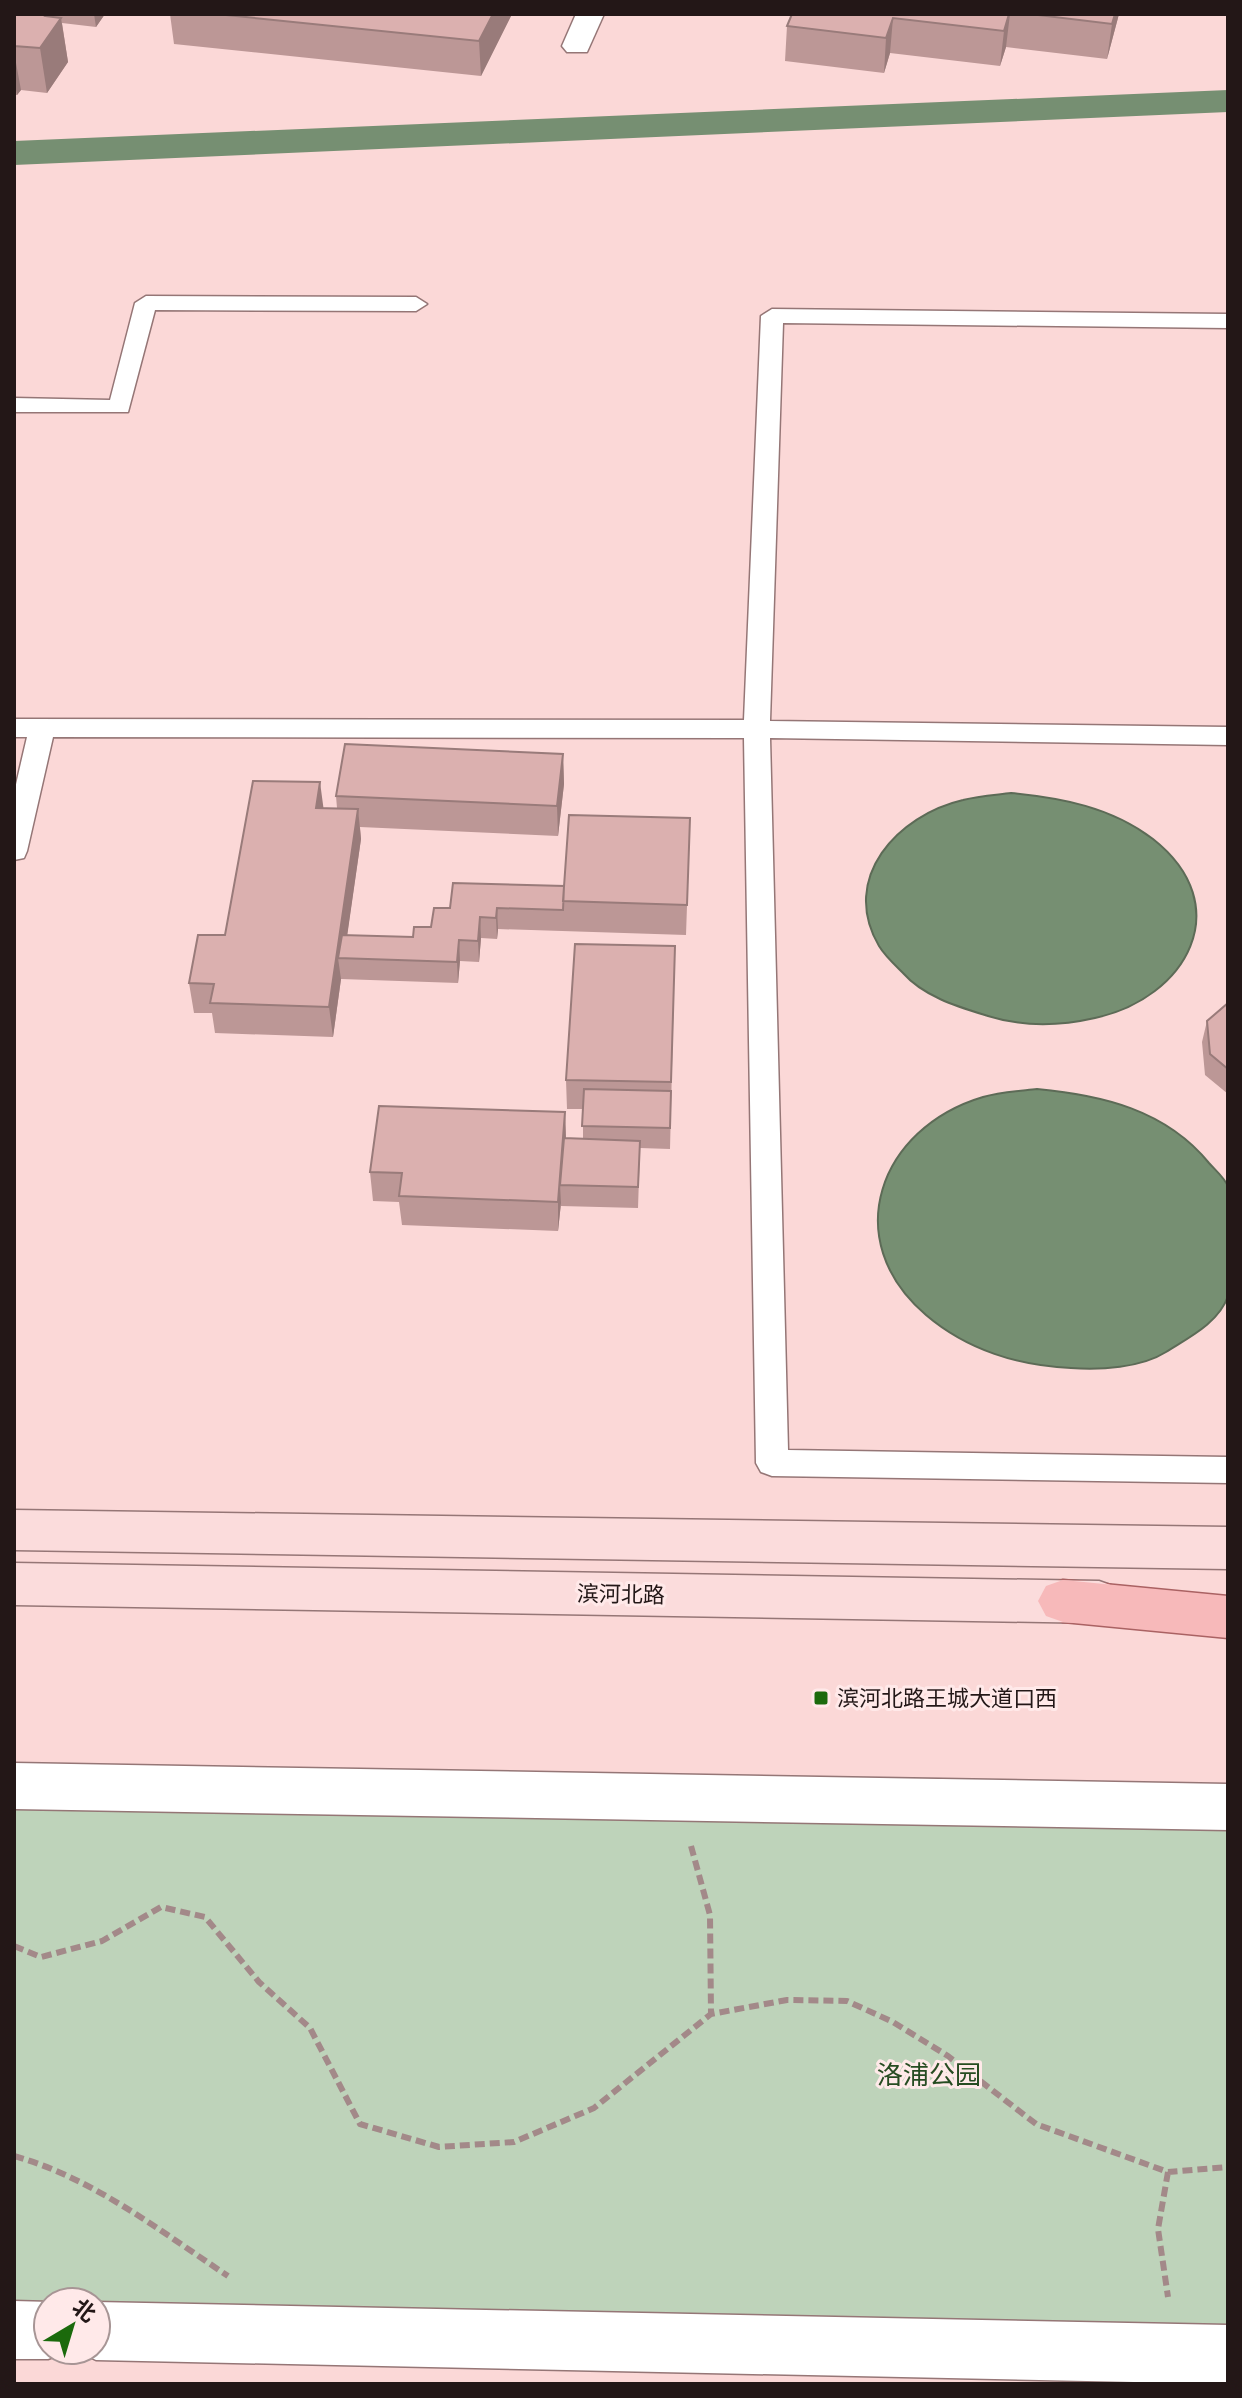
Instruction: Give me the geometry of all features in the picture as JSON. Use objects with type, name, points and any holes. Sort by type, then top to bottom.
[{"type":"main road","points":[[14,1530],[1228,1548]]},
{"type":"main road","name":"滨河北路","points":[[14,1584],[1228,1603]]},
{"type":"main road","points":[[1063,1601],[1228,1617]]},
{"type":"street","points":[[577,46],[590,14]]},
{"type":"street","points":[[14,1786],[1228,1807]]},
{"type":"street","points":[[112,2331],[1208,2354]]},
{"type":"lane","points":[[14,405],[120,407],[146,303],[416,304]]},
{"type":"lane","points":[[1228,321],[772,316],[757,729],[772,1463],[1228,1470]]},
{"type":"lane","points":[[14,728],[757,729],[1228,736]]},
{"type":"lane","points":[[14,851],[42,728]]},
{"type":"path","points":[[678,1798],[710,1915],[711,2014]]},
{"type":"path","points":[[14,1946],[41,1957],[102,1941],[161,1907],[205,1917],[259,1982],[310,2028],[360,2124],[439,2147],[514,2142],[594,2108],[711,2014],[787,2000],[847,2001],[893,2022],[948,2056],[1036,2124],[1168,2172],[1228,2167]]},
{"type":"path","points":[[14,2156],[34,2160],[103,2196],[233,2278]]},
{"type":"path","points":[[1168,2172],[1158,2229],[1168,2299],[1208,2354]]},
{"type":"green space","name":"洛浦公园","points":[[14,1786],[1228,1807],[1228,2355],[112,2303],[112,2286],[32,2286],[32,2315],[14,2330]]},
{"type":"shaded area","points":[[1011,793],[1067,801],[1120,819],[1153,839],[1179,865],[1193,892],[1196,920],[1190,946],[1176,970],[1155,991],[1127,1007],[1095,1018],[1055,1024],[1001,1020],[931,995],[911,981],[881,950],[868,921],[866,897],[871,874],[882,853],[897,835],[939,808],[969,799]]},
{"type":"shaded area","points":[[1037,1089],[1109,1101],[1153,1118],[1192,1145],[1227,1184],[1230,1285],[1224,1306],[1193,1335],[1145,1362],[1107,1368],[1052,1367],[1013,1360],[976,1347],[926,1315],[899,1285],[883,1254],[878,1221],[882,1190],[896,1160],[918,1134],[947,1112],[983,1097]]},
{"type":"building","points":[[14,14],[46,14],[61,18],[40,48],[14,46]]},
{"type":"building","points":[[216,14],[493,14],[479,41]]},
{"type":"building","points":[[792,14],[1009,14],[1004,31],[893,18],[886,38],[787,26]]},
{"type":"building","points":[[1030,14],[1115,14],[1112,24]]},
{"type":"building","points":[[345,744],[563,754],[557,806],[336,796]]},
{"type":"building","points":[[253,781],[320,782],[316,808],[358,809],[329,1007],[210,1003],[214,984],[189,983],[198,935],[225,935]]},
{"type":"building","points":[[569,815],[690,818],[687,905],[563,901]]},
{"type":"building","points":[[453,883],[564,886],[563,910],[497,908],[496,918],[480,917],[478,941],[459,940],[457,962],[338,958],[342,935],[413,937],[414,927],[431,927],[434,908],[450,908]]},
{"type":"building","points":[[575,944],[675,946],[671,1082],[566,1080]]},
{"type":"building","points":[[1228,1003],[1228,1069],[1210,1054],[1207,1021]]},
{"type":"building","points":[[584,1089],[671,1091],[670,1128],[582,1126]]},
{"type":"building","points":[[379,1106],[565,1112],[558,1202],[399,1196],[402,1173],[370,1172]]},
{"type":"building","points":[[564,1138],[640,1141],[638,1187],[560,1185]]},
{"type":"waterway","points":[[14,153],[1228,101]]},
{"type":"place","name":"滨河北路王城大道口西","points":[[821,1698]]}]
